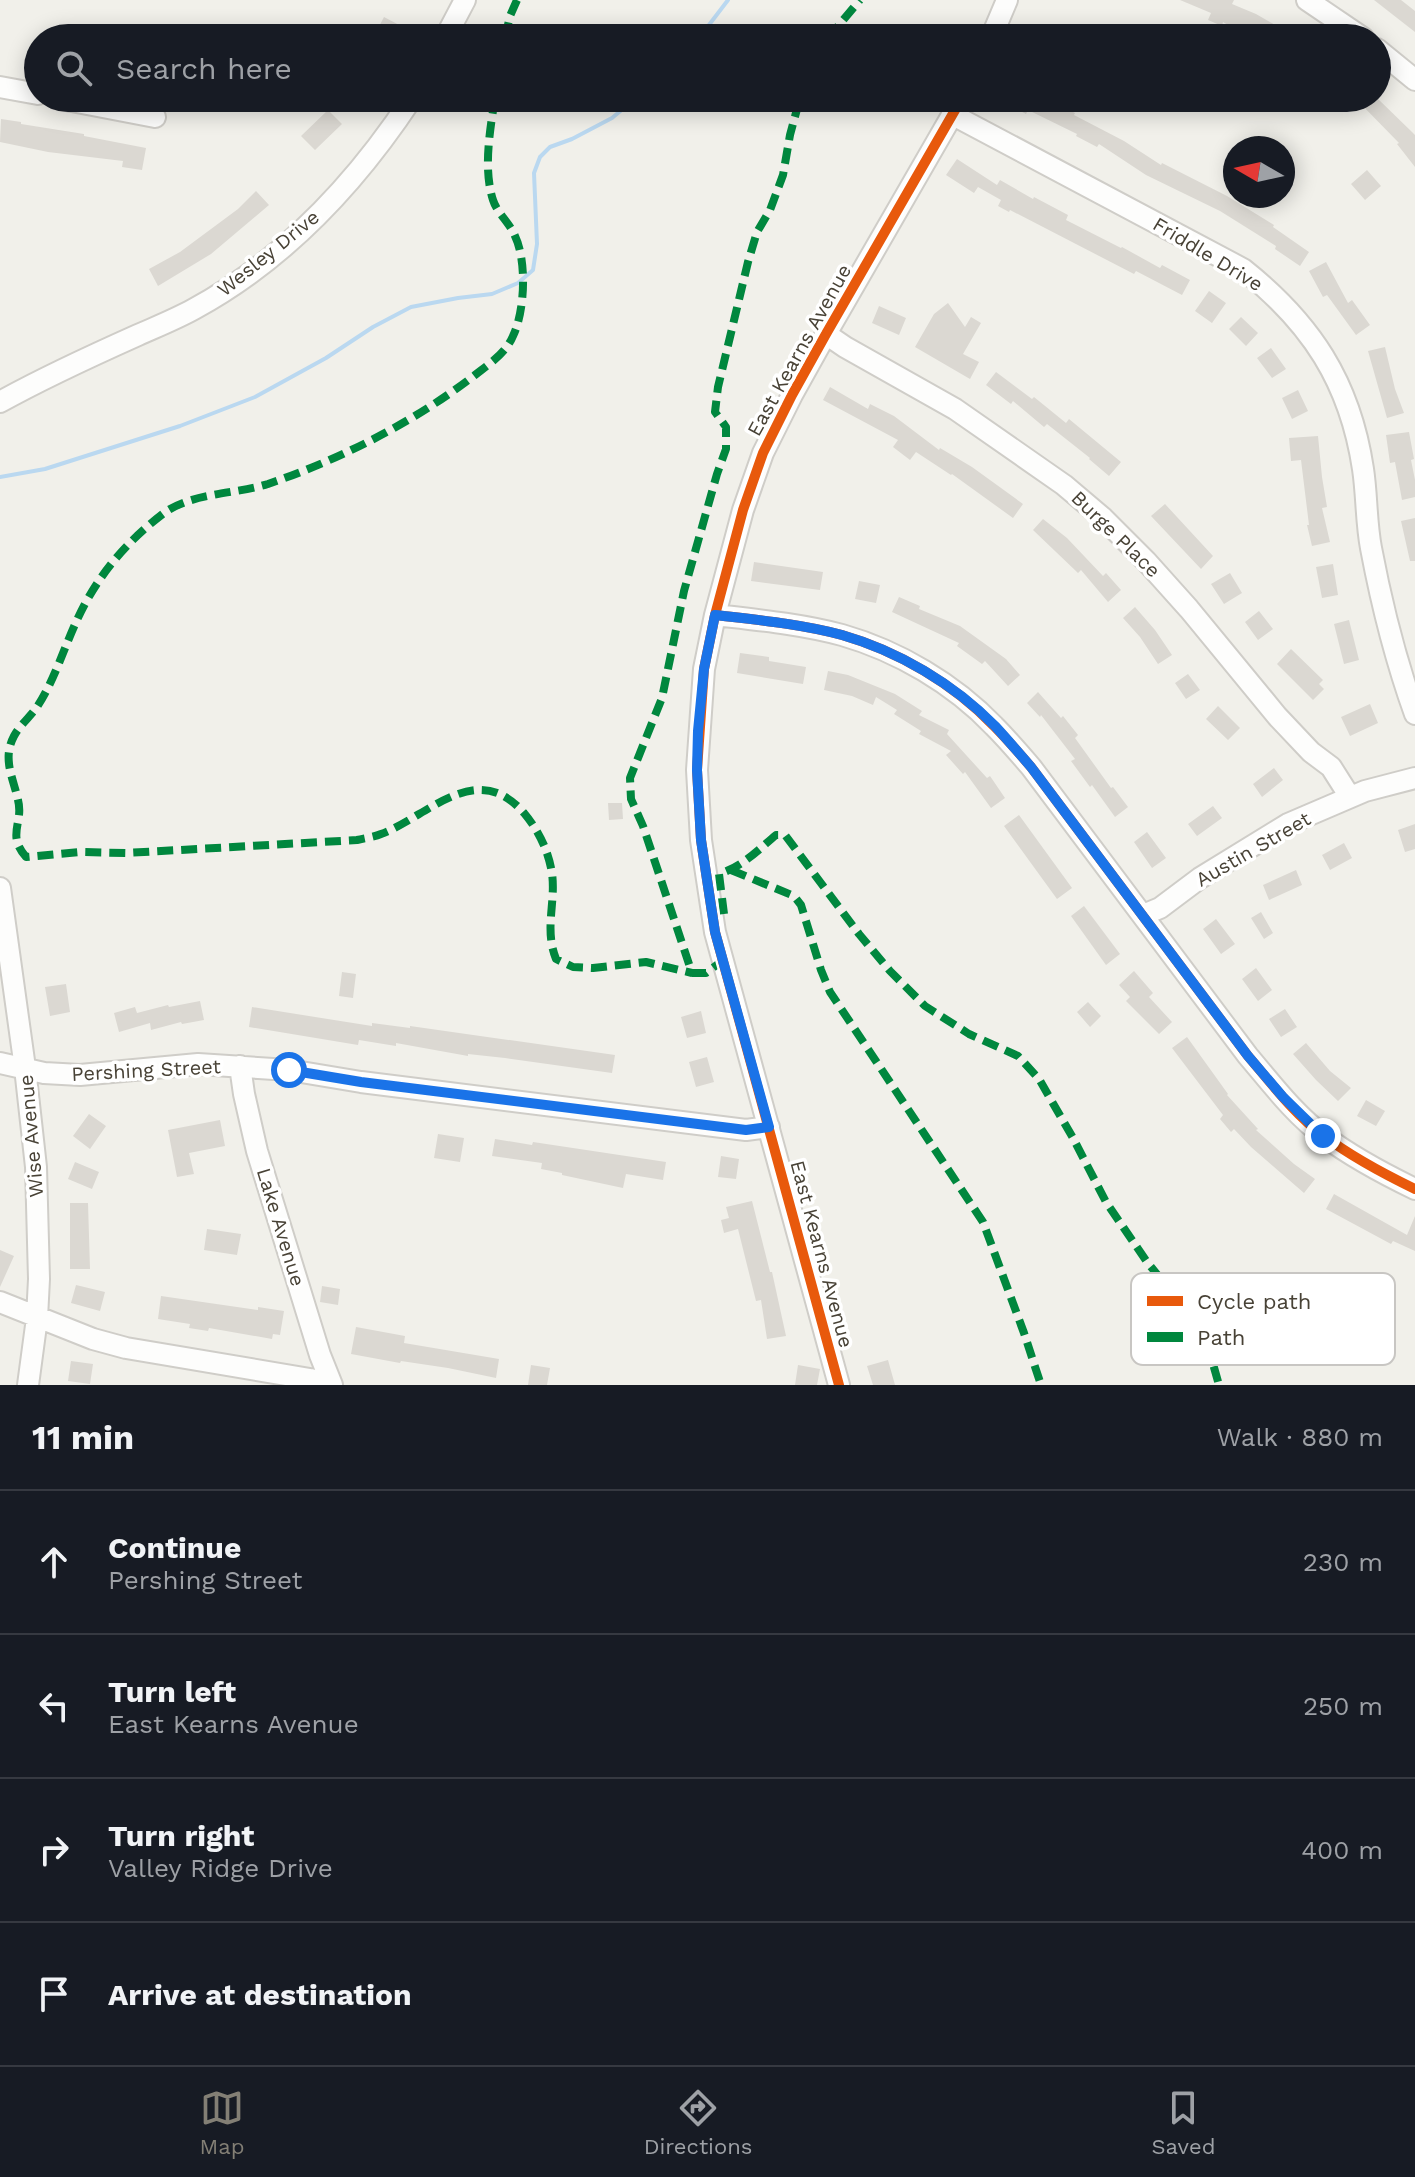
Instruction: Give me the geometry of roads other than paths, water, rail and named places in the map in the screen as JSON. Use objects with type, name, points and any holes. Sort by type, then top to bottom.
[{"type":"street","points":[[452,24],[465,0]]},
{"type":"street","points":[[997,24],[1007,0]]},
{"type":"street","points":[[1307,0],[1342,24]]},
{"type":"street","points":[[1391,60],[1415,80]]},
{"type":"street","points":[[0,87],[24,91]]},
{"type":"street","points":[[129,112],[155,117]]},
{"type":"street","name":"Wesley Drive","points":[[0,402],[34,383],[193,310],[239,281],[298,234],[353,179],[403,112]]},
{"type":"street","name":"East Kearns Avenue","points":[[839,1385],[715,932],[701,840],[698,731],[704,669],[715,615],[743,510],[763,453],[826,334],[955,112]]},
{"type":"street","name":"Friddle Drive","points":[[967,112],[1243,269],[1270,291],[1313,338],[1335,378],[1354,425],[1363,469],[1370,545],[1415,714]]},
{"type":"street","name":"Burge Place","points":[[826,334],[955,409],[1064,485],[1103,518],[1189,609],[1277,716],[1311,752],[1331,767],[1350,797]]},
{"type":"street","points":[[715,615],[791,624],[843,636],[909,663],[966,700],[994,725],[1022,757],[1248,1056],[1283,1097],[1323,1136],[1415,1189]]},
{"type":"street","name":"Austin Street","points":[[1143,915],[1160,908],[1200,878],[1288,824],[1365,791],[1415,778]]},
{"type":"street","name":"Wise Avenue","points":[[0,888],[36,1167],[39,1279],[28,1385]]},
{"type":"street","name":"Pershing Street","points":[[0,1063],[44,1073],[80,1075],[198,1064],[289,1070],[361,1082],[746,1130],[769,1127]]},
{"type":"street","name":"Lake Avenue","points":[[240,1066],[257,1151],[332,1385]]},
{"type":"street","points":[[0,1302],[93,1339],[126,1348],[332,1385]]},
{"type":"waterway","points":[[710,24],[728,0]]},
{"type":"waterway","points":[[0,477],[45,469],[180,426],[255,397],[411,307],[492,294],[518,283],[533,270],[537,244],[534,173],[540,157],[550,147],[572,139],[619,112]]}]
